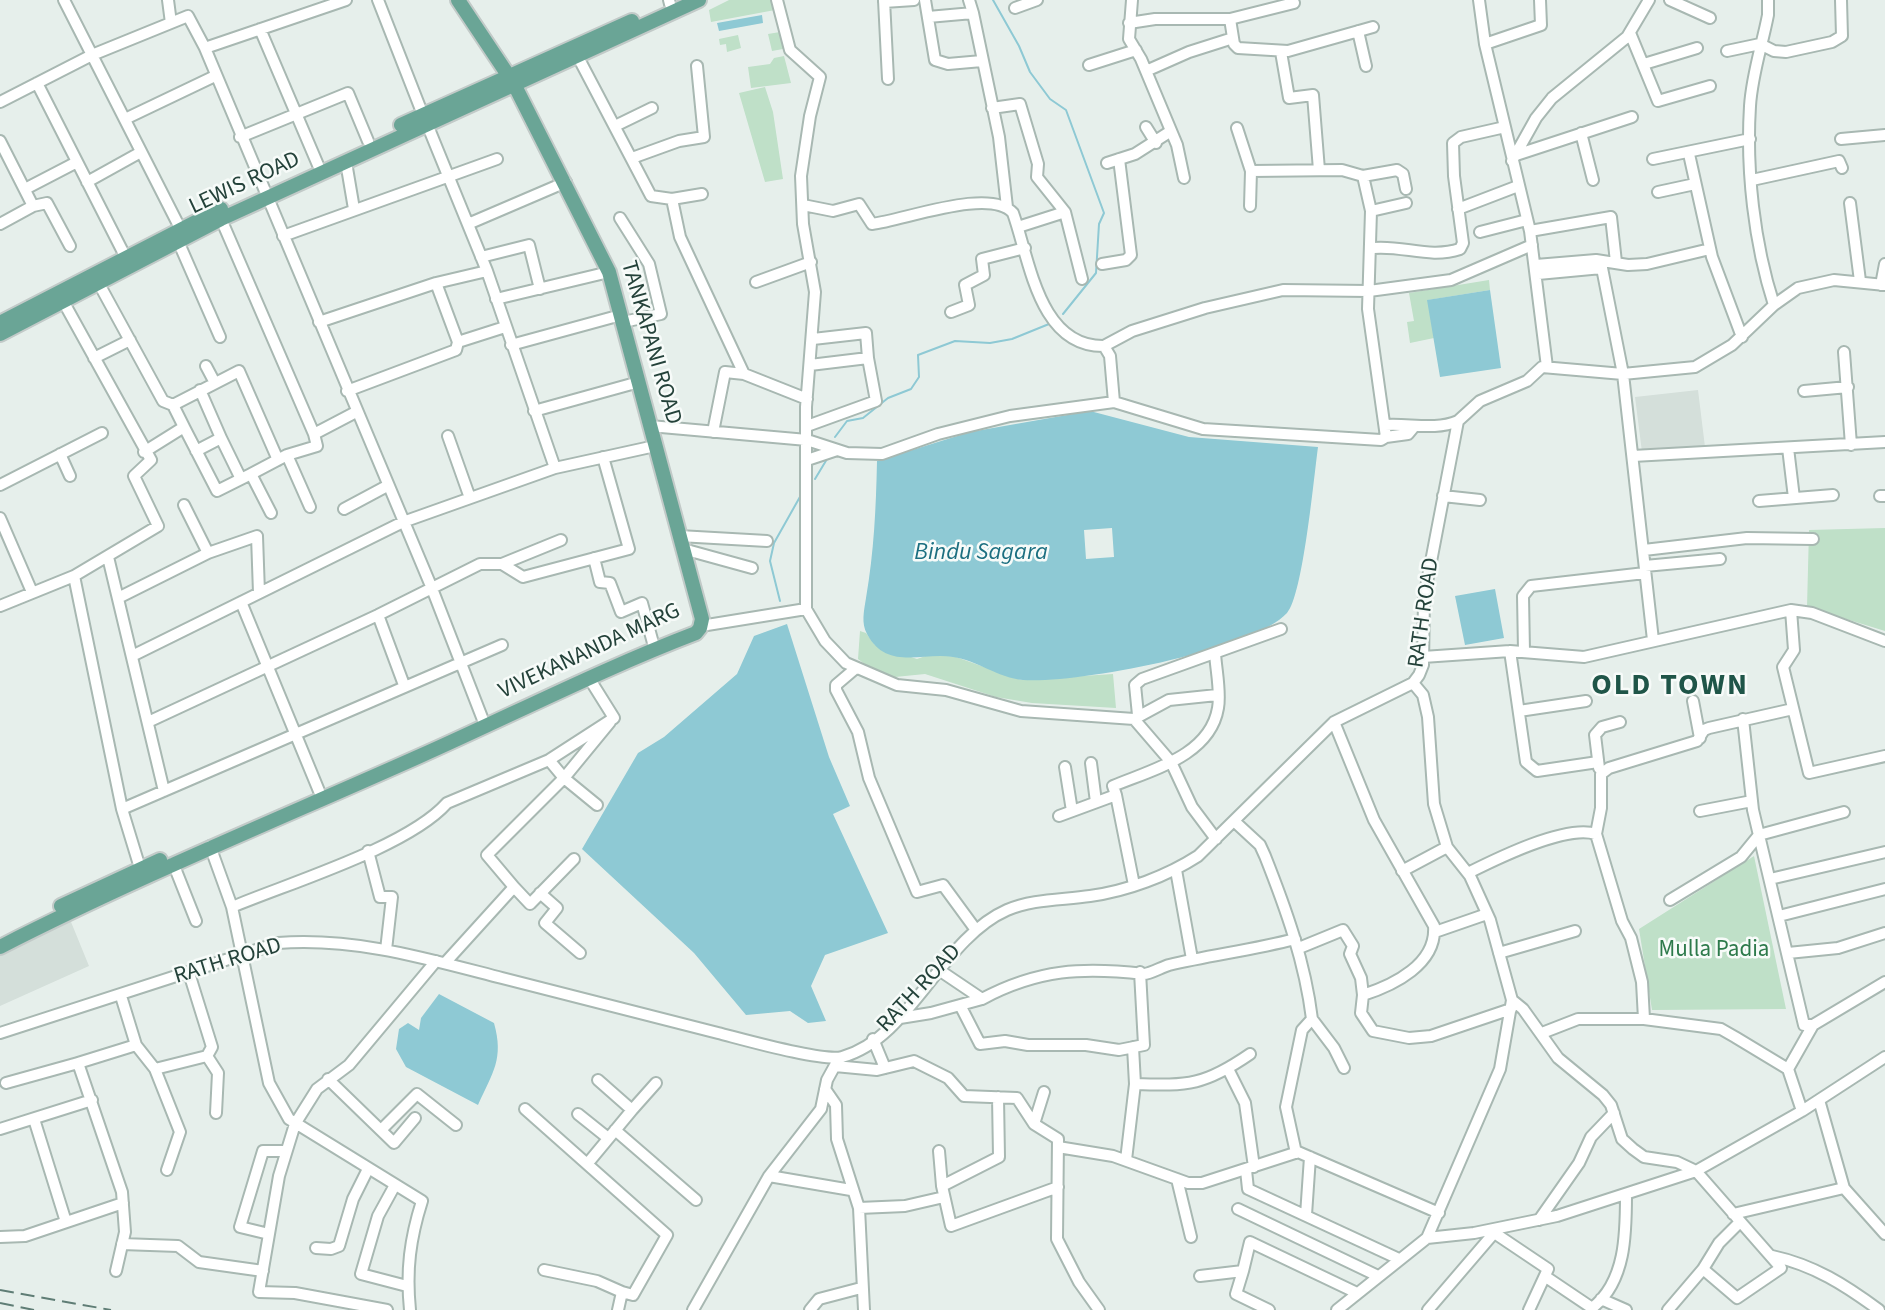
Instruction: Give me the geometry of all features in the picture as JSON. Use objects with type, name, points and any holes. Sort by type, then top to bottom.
[{"type":"main road","name":"TANKAPANI ROAD","points":[[458,0],[518,77],[609,272],[701,627]]},
{"type":"main road","name":"LEWIS ROAD","points":[[518,77],[578,57],[699,0]]},
{"type":"main road","name":"LEWIS ROAD","points":[[0,323],[125,256],[221,219],[318,165],[518,77],[672,1]]},
{"type":"main road","name":"LEWIS ROAD","points":[[0,334],[63,302],[179,234],[265,194],[346,162],[425,119]]},
{"type":"main road","name":"VIVEKANANDA MARG","points":[[0,936],[140,868],[272,816],[319,791],[524,705],[653,643],[701,627]]},
{"type":"main road","name":"VIVEKANANDA MARG","points":[[0,947],[272,816],[696,633],[701,627]]},
{"type":"street","points":[[64,0],[125,119],[179,234],[220,337]]},
{"type":"street","points":[[168,0],[171,23]]},
{"type":"street","points":[[205,48],[345,0]]},
{"type":"street","points":[[378,0],[487,271],[555,468]]},
{"type":"street","points":[[777,0],[790,50],[820,77],[801,163],[803,205],[815,292],[807,398],[806,609],[825,641],[856,668],[897,685],[946,690],[1021,711],[1136,717],[1169,700],[1217,695]]},
{"type":"street","points":[[888,79],[884,1],[914,0]]},
{"type":"street","points":[[925,0],[935,60],[948,64],[982,61]]},
{"type":"street","points":[[969,0],[992,108],[1007,207],[1018,227],[1046,312],[1056,326],[1089,346],[1104,346],[1132,331],[1205,308],[1283,290],[1369,291],[1451,280],[1532,245]]},
{"type":"street","points":[[1132,0],[1129,39],[1171,131],[1184,177]]},
{"type":"street","points":[[1479,0],[1485,44],[1529,226],[1537,270],[1547,367]]},
{"type":"street","points":[[1485,44],[1541,25],[1543,18],[1540,0]]},
{"type":"street","points":[[1514,158],[1531,125],[1552,98],[1630,33],[1649,0]]},
{"type":"street","points":[[1670,0],[1710,18]]},
{"type":"street","points":[[1768,0],[1768,15],[1760,44],[1750,106],[1750,139],[1752,180],[1763,267],[1773,305]]},
{"type":"street","points":[[1727,51],[1760,44],[1786,52],[1837,40],[1842,36],[1843,29],[1841,0]]},
{"type":"street","points":[[1129,23],[1155,19],[1230,19],[1294,3]]},
{"type":"street","points":[[928,17],[973,13]]},
{"type":"street","points":[[0,102],[92,55],[188,16],[205,48],[240,137],[431,586],[483,720]]},
{"type":"street","points":[[1230,19],[1233,38],[1238,48],[1281,52],[1373,27]]},
{"type":"street","points":[[260,29],[318,165]]},
{"type":"street","points":[[1357,31],[1366,66]]},
{"type":"street","points":[[1630,33],[1658,101],[1710,86]]},
{"type":"street","points":[[1146,72],[1189,52],[1233,38]]},
{"type":"street","points":[[1644,64],[1698,48]]},
{"type":"street","points":[[1089,65],[1136,50]]},
{"type":"street","points":[[1281,52],[1289,98],[1313,95],[1319,170]]},
{"type":"street","points":[[578,57],[651,196],[672,199],[702,194]]},
{"type":"street","points":[[632,158],[679,141],[704,137],[697,66]]},
{"type":"street","points":[[125,119],[215,76]]},
{"type":"street","points":[[37,83],[125,256]]},
{"type":"street","points":[[240,137],[348,93],[368,141]]},
{"type":"street","points":[[992,108],[1020,104],[1038,164],[1037,177],[1065,212],[1082,279]]},
{"type":"street","points":[[615,126],[652,108]]},
{"type":"street","points":[[1514,158],[1632,117]]},
{"type":"street","points":[[1146,127],[1156,143]]},
{"type":"street","points":[[1373,248],[1394,246],[1426,255],[1458,250],[1463,243],[1453,143],[1461,137],[1505,127]]},
{"type":"street","points":[[1237,128],[1251,172],[1250,206]]},
{"type":"street","points":[[1107,163],[1156,143],[1171,131]]},
{"type":"street","points":[[1581,134],[1593,180]]},
{"type":"street","points":[[1841,139],[1885,135]]},
{"type":"street","points":[[1653,159],[1689,154],[1750,139]]},
{"type":"street","points":[[0,141],[33,206]]},
{"type":"street","points":[[87,182],[141,152]]},
{"type":"street","points":[[1689,154],[1710,249],[1742,337]]},
{"type":"street","points":[[283,236],[497,159]]},
{"type":"street","points":[[1102,264],[1126,260],[1131,255],[1119,159]]},
{"type":"street","points":[[1752,180],[1839,161],[1842,168]]},
{"type":"street","points":[[25,189],[77,162]]},
{"type":"street","points":[[346,162],[354,209]]},
{"type":"street","points":[[1251,172],[1350,170],[1363,176],[1400,170],[1406,189]]},
{"type":"street","points":[[650,426],[807,440],[837,450],[882,454],[938,434],[1010,416],[1114,402],[1203,429],[1381,440],[1385,431],[1375,369],[1369,291],[1373,248],[1371,211],[1363,176]]},
{"type":"street","points":[[468,224],[566,183]]},
{"type":"street","points":[[1658,192],[1695,184]]},
{"type":"street","points":[[1458,209],[1518,186]]},
{"type":"street","points":[[672,199],[680,237],[744,374]]},
{"type":"street","points":[[803,205],[833,211],[859,204],[872,224],[978,202],[1007,207]]},
{"type":"street","points":[[0,224],[33,206],[47,203],[70,246]]},
{"type":"street","points":[[1850,203],[1860,281]]},
{"type":"street","points":[[1371,211],[1406,204]]},
{"type":"street","points":[[1018,227],[1065,212]]},
{"type":"street","points":[[1480,232],[1611,217],[1616,262]]},
{"type":"street","points":[[511,345],[622,318],[661,314],[649,264],[620,218]]},
{"type":"street","points":[[98,282],[163,401],[173,405],[217,491],[283,457],[317,446],[221,219]]},
{"type":"street","points":[[481,257],[529,245],[540,289]]},
{"type":"street","points":[[951,312],[969,304],[965,285],[984,275],[982,258],[1025,248]]},
{"type":"street","points":[[1537,270],[1596,260],[1647,264],[1710,249]]},
{"type":"street","points":[[755,282],[811,262]]},
{"type":"street","points":[[1385,431],[1404,424],[1413,428],[1458,421],[1480,401],[1527,381],[1534,371],[1547,367],[1623,374],[1695,367],[1713,359],[1742,337],[1773,305],[1809,284],[1834,280],[1883,285],[1885,264]]},
{"type":"street","points":[[1537,270],[1602,268],[1623,374],[1653,640]]},
{"type":"street","points":[[318,322],[436,283],[487,271]]},
{"type":"street","points":[[496,299],[609,272]]},
{"type":"street","points":[[348,391],[456,350],[457,342],[436,283]]},
{"type":"street","points":[[0,606],[74,576],[158,526],[134,476],[151,460],[144,452],[63,302]]},
{"type":"street","points":[[457,342],[505,327]]},
{"type":"street","points":[[807,426],[876,401],[866,333],[813,339]]},
{"type":"street","points":[[94,358],[130,340]]},
{"type":"street","points":[[1104,346],[1110,356],[1114,402]]},
{"type":"street","points":[[1844,352],[1852,445]]},
{"type":"street","points":[[810,365],[868,358]]},
{"type":"street","points":[[206,366],[215,383]]},
{"type":"street","points":[[173,405],[239,371],[310,507]]},
{"type":"street","points":[[713,432],[724,372],[744,374],[807,398]]},
{"type":"street","points":[[534,411],[639,382]]},
{"type":"street","points":[[1804,391],[1848,387]]},
{"type":"street","points":[[200,390],[220,438],[271,513]]},
{"type":"street","points":[[314,434],[356,412]]},
{"type":"street","name":"RATH ROAD","points":[[0,1033],[189,974],[240,954],[278,943],[312,940],[386,950],[440,962],[837,1062],[900,1018],[939,970],[987,921],[1025,903],[1094,896],[1176,870],[1198,856],[1334,722],[1413,683],[1423,665],[1424,598],[1458,421]]},
{"type":"street","points":[[144,452],[184,427]]},
{"type":"street","points":[[0,485],[102,433]]},
{"type":"street","points":[[448,436],[470,498]]},
{"type":"street","points":[[196,451],[220,438]]},
{"type":"street","points":[[1633,456],[1885,442]]},
{"type":"street","points":[[132,656],[403,522],[555,468],[655,446]]},
{"type":"street","points":[[1788,448],[1794,498]]},
{"type":"street","points":[[807,460],[837,450]]},
{"type":"street","points":[[60,454],[70,475]]},
{"type":"street","points":[[502,564],[523,577],[629,549],[603,457]]},
{"type":"street","points":[[344,509],[387,486]]},
{"type":"street","points":[[1759,501],[1833,495]]},
{"type":"street","points":[[1443,496],[1480,500]]},
{"type":"street","points":[[184,505],[208,553]]},
{"type":"street","points":[[0,518],[5,539],[32,592]]},
{"type":"street","points":[[118,598],[208,553],[257,536],[259,593]]},
{"type":"street","points":[[1644,550],[1747,538],[1813,539]]},
{"type":"street","points":[[148,722],[378,615],[431,586],[480,564],[502,564],[561,540]]},
{"type":"street","points":[[681,542],[767,541]]},
{"type":"street","points":[[681,542],[752,568]]},
{"type":"street","points":[[108,557],[164,791]]},
{"type":"street","points":[[594,558],[600,582],[610,583],[621,612],[642,603],[653,643]]},
{"type":"street","points":[[1524,651],[1523,596],[1531,586],[1720,559]]},
{"type":"street","points":[[74,576],[122,809],[140,868]]},
{"type":"street","points":[[241,602],[319,791]]},
{"type":"street","points":[[701,627],[806,609]]},
{"type":"street","points":[[1423,657],[1510,651],[1584,657],[1791,610],[1812,613],[1885,641]]},
{"type":"street","points":[[1791,610],[1794,650],[1783,667],[1809,773],[1885,756]]},
{"type":"street","points":[[378,615],[404,685]]},
{"type":"street","points":[[1216,839],[1192,807],[1171,762],[1136,717],[1137,682],[1281,629]]},
{"type":"street","points":[[122,809],[459,661],[502,645]]},
{"type":"street","points":[[1510,651],[1526,762],[1536,771],[1598,762]]},
{"type":"street","points":[[1134,885],[1113,786],[1171,762],[1194,749],[1205,736],[1218,709],[1214,653]]},
{"type":"street","points":[[856,668],[836,685],[836,690],[858,732],[869,778],[917,892],[943,885],[976,930]]},
{"type":"street","points":[[589,678],[614,718]]},
{"type":"street","points":[[1337,1310],[1427,1238],[1500,1069],[1511,1004],[1487,914],[1468,873],[1447,847],[1434,804],[1428,718],[1423,695],[1413,683]]},
{"type":"street","points":[[1519,711],[1586,701]]},
{"type":"street","points":[[1693,701],[1700,738]]},
{"type":"street","points":[[1601,774],[1609,768],[1700,738],[1704,730],[1793,709]]},
{"type":"street","points":[[232,907],[368,851],[436,816],[447,803],[550,760],[614,718]]},
{"type":"street","points":[[574,859],[530,904],[487,855],[564,778],[614,718]]},
{"type":"street","points":[[1744,719],[1752,801],[1801,1019],[1807,1027],[1813,1025],[1885,982]]},
{"type":"street","points":[[1334,722],[1374,820],[1435,932],[1435,938],[1411,972],[1393,985],[1363,995]]},
{"type":"street","points":[[1620,722],[1602,727],[1595,735],[1601,774],[1601,808],[1596,834],[1622,921],[1632,939],[1642,982],[1644,1019]]},
{"type":"street","points":[[550,760],[564,778],[597,805]]},
{"type":"street","points":[[1091,763],[1096,802]]},
{"type":"street","points":[[1065,767],[1072,811]]},
{"type":"street","points":[[1059,816],[1116,795]]},
{"type":"street","points":[[1700,811],[1752,801]]},
{"type":"street","points":[[1671,900],[1741,856],[1759,835],[1844,812]]},
{"type":"street","points":[[1234,821],[1260,845],[1297,944],[1312,1019],[1334,1048],[1344,1068]]},
{"type":"street","points":[[1468,873],[1544,840],[1590,832],[1596,834]]},
{"type":"street","points":[[210,846],[232,907],[269,1083],[284,1110],[295,1124],[422,1201],[410,1241],[407,1286],[410,1310]]},
{"type":"street","points":[[1402,871],[1447,847]]},
{"type":"street","points":[[368,851],[380,897],[392,897],[386,950]]},
{"type":"street","points":[[1770,879],[1885,852]]},
{"type":"street","points":[[173,863],[196,921]]},
{"type":"street","points":[[1176,870],[1192,959]]},
{"type":"street","points":[[387,1310],[295,1293],[259,1292],[285,1151],[295,1124],[317,1089],[328,1079],[337,1077],[349,1065],[440,962],[514,887]]},
{"type":"street","points":[[1779,916],[1885,889]]},
{"type":"street","points":[[540,893],[557,908],[545,923],[580,953]]},
{"type":"street","points":[[1435,932],[1487,914]]},
{"type":"street","points":[[900,1018],[982,999],[1007,985],[1055,972],[1119,969],[1146,974],[1192,959],[1297,944],[1343,930],[1353,946],[1350,954],[1361,978],[1361,1013],[1373,1031],[1409,1038],[1445,1032],[1511,1004]]},
{"type":"street","points":[[1499,953],[1575,931]]},
{"type":"street","points":[[1788,953],[1838,948],[1885,933]]},
{"type":"street","points":[[939,970],[982,999]]},
{"type":"street","points":[[960,1005],[980,1044],[1005,1041],[1028,1045],[1086,1045],[1119,1050],[1144,1045],[1140,972]]},
{"type":"street","points":[[155,1069],[207,1056],[212,1047],[189,974]]},
{"type":"street","points":[[121,996],[136,1045],[155,1069],[180,1132],[167,1170]]},
{"type":"street","points":[[1511,1004],[1542,1033],[1558,1058],[1603,1096],[1614,1113],[1622,1139],[1644,1157],[1677,1162],[1696,1171],[1782,1268],[1737,1298],[1703,1269]]},
{"type":"street","points":[[1542,1033],[1578,1018],[1644,1019],[1721,1029],[1788,1069],[1802,1111]]},
{"type":"street","points":[[1296,1153],[1286,1107],[1300,1037],[1312,1019]]},
{"type":"street","points":[[1788,1069],[1813,1025]]},
{"type":"street","points":[[873,1039],[886,1068]]},
{"type":"street","points":[[6,1083],[136,1045]]},
{"type":"street","points":[[1126,1160],[1135,1084],[1133,1047]]},
{"type":"street","points":[[1135,1084],[1175,1085],[1212,1078],[1250,1054]]},
{"type":"street","points":[[207,1056],[218,1073],[216,1113]]},
{"type":"street","points":[[1427,1238],[1492,1231],[1539,1220],[1696,1171],[1802,1111],[1885,1057]]},
{"type":"street","points":[[693,1310],[769,1176],[821,1109],[825,1089],[837,1062],[877,1070],[914,1061],[948,1078],[964,1096],[1017,1098],[1034,1124],[1058,1139],[1057,1240],[1079,1282],[1099,1310]]},
{"type":"street","points":[[78,1063],[123,1203],[125,1232],[116,1271]]},
{"type":"street","points":[[1228,1069],[1245,1103],[1250,1168],[1248,1189],[1399,1259]]},
{"type":"street","points":[[328,1079],[394,1143],[415,1118]]},
{"type":"street","points":[[598,1080],[632,1110]]},
{"type":"street","points":[[588,1163],[656,1083]]},
{"type":"street","points":[[825,1089],[836,1105],[837,1139],[851,1190],[859,1208],[864,1310]]},
{"type":"street","points":[[1034,1124],[1044,1092]]},
{"type":"street","points":[[381,1130],[417,1094],[456,1125]]},
{"type":"street","points":[[859,1208],[905,1206],[943,1192],[999,1157],[998,1097]]},
{"type":"street","points":[[0,1129],[92,1100]]},
{"type":"street","points":[[1819,1100],[1844,1188],[1885,1234]]},
{"type":"street","points":[[526,1109],[667,1235],[632,1295],[597,1281],[544,1270]]},
{"type":"street","points":[[1539,1220],[1579,1163],[1591,1137],[1614,1113]]},
{"type":"street","points":[[578,1114],[612,1134],[696,1200]]},
{"type":"street","points":[[34,1119],[66,1222]]},
{"type":"street","points":[[1058,1147],[1126,1160],[1177,1179],[1202,1183],[1296,1153],[1439,1213]]},
{"type":"street","points":[[269,1234],[240,1227],[263,1151],[285,1151]]},
{"type":"street","points":[[939,1151],[943,1192],[951,1226],[1058,1187]]},
{"type":"street","points":[[1307,1215],[1310,1157]]},
{"type":"street","points":[[316,1248],[331,1250],[339,1246],[353,1199],[368,1169]]},
{"type":"street","points":[[769,1176],[851,1190]]},
{"type":"street","points":[[1177,1179],[1191,1237]]},
{"type":"street","points":[[395,1185],[378,1216],[362,1274],[407,1286]]},
{"type":"street","points":[[1668,1310],[1703,1269],[1736,1218],[1844,1188]]},
{"type":"street","points":[[1546,1277],[1593,1309],[1613,1283],[1625,1241],[1626,1195]]},
{"type":"street","points":[[0,1237],[25,1236],[123,1203]]},
{"type":"street","points":[[1238,1209],[1378,1276]]},
{"type":"street","points":[[1492,1231],[1548,1269],[1529,1310]]},
{"type":"street","points":[[1428,1310],[1492,1231]]},
{"type":"street","points":[[1269,1310],[1236,1294],[1250,1242],[1357,1293]]},
{"type":"street","points":[[122,1244],[178,1246],[199,1262],[263,1271]]},
{"type":"street","points":[[1772,1256],[1801,1262],[1836,1279],[1879,1310]]},
{"type":"street","points":[[1200,1276],[1243,1271]]},
{"type":"street","points":[[810,1310],[818,1299],[861,1288]]},
{"type":"street","points":[[618,1310],[622,1292]]},
{"type":"street","points":[[1601,1299],[1626,1310]]},
{"type":"shaded area","points":[[1698,390],[1705,447],[1642,452],[1635,397]]},
{"type":"shaded area","points":[[69,917],[89,966],[0,1006],[0,951]]},
{"type":"green space","points":[[729,0],[773,0],[775,10],[711,22],[709,10]]},
{"type":"green space","points":[[780,32],[783,49],[772,51],[768,34]]},
{"type":"green space","points":[[738,35],[741,48],[727,52],[726,44],[720,45],[719,39]]},
{"type":"green space","points":[[784,56],[791,83],[751,88],[748,67],[770,64],[774,58]]},
{"type":"green space","points":[[765,87],[773,112],[783,179],[765,182],[739,93]]},
{"type":"green space","points":[[1489,280],[1490,290],[1428,300],[1434,338],[1410,343],[1407,322],[1414,321],[1409,293]]},
{"type":"green space","points":[[1885,528],[1885,631],[1807,607],[1809,530]]},
{"type":"green space","points":[[860,631],[866,633],[875,645],[917,659],[931,654],[956,657],[1021,680],[1113,674],[1116,708],[1032,703],[996,697],[925,674],[895,677],[871,669],[858,659]]},
{"type":"green space","name":"Mulla Padia","points":[[1754,856],[1786,1009],[1652,1010],[1639,929]]},
{"type":"water","points":[[762,15],[763,23],[719,31],[717,23]]},
{"type":"water","points":[[1490,290],[1501,368],[1440,377],[1427,300]]},
{"type":"water","name":"Bindu Sagara","points":[[1090,411],[1189,437],[1318,447],[1303,561],[1293,602],[1287,613],[1268,627],[1202,652],[1081,677],[1014,679],[953,657],[906,658],[885,652],[875,645],[867,634],[864,621],[873,547],[877,461],[970,432]],"holes":[[[1112,528],[1114,557],[1086,559],[1084,530]]]},
{"type":"water","points":[[1495,589],[1504,638],[1465,645],[1455,596]]},
{"type":"water","points":[[787,624],[829,757],[850,806],[833,814],[888,933],[825,955],[811,986],[826,1021],[808,1023],[790,1011],[746,1015],[694,953],[582,849],[638,753],[664,737],[737,674],[754,636]]},
{"type":"water","points":[[439,994],[494,1023],[497,1056],[478,1105],[406,1067],[396,1049],[399,1029],[408,1023],[419,1030],[421,1018]]},
{"type":"waterway","points":[[993,0],[1019,46],[1030,72],[1050,99],[1066,110],[1104,213],[1099,224],[1096,273],[1063,314]]},
{"type":"waterway","points":[[835,437],[847,421],[863,418],[888,398],[911,389],[919,377],[918,355],[955,341],[990,343],[1012,339],[1049,324]]},
{"type":"waterway","points":[[815,479],[827,459]]},
{"type":"waterway","points":[[780,601],[770,561],[774,543],[801,495]]},
{"type":"railway","points":[[0,1290],[111,1310]]},
{"type":"railway","points":[[0,1303],[34,1310]]},
{"type":"district","name":"OLD TOWN","points":[[1670,687]]}]
